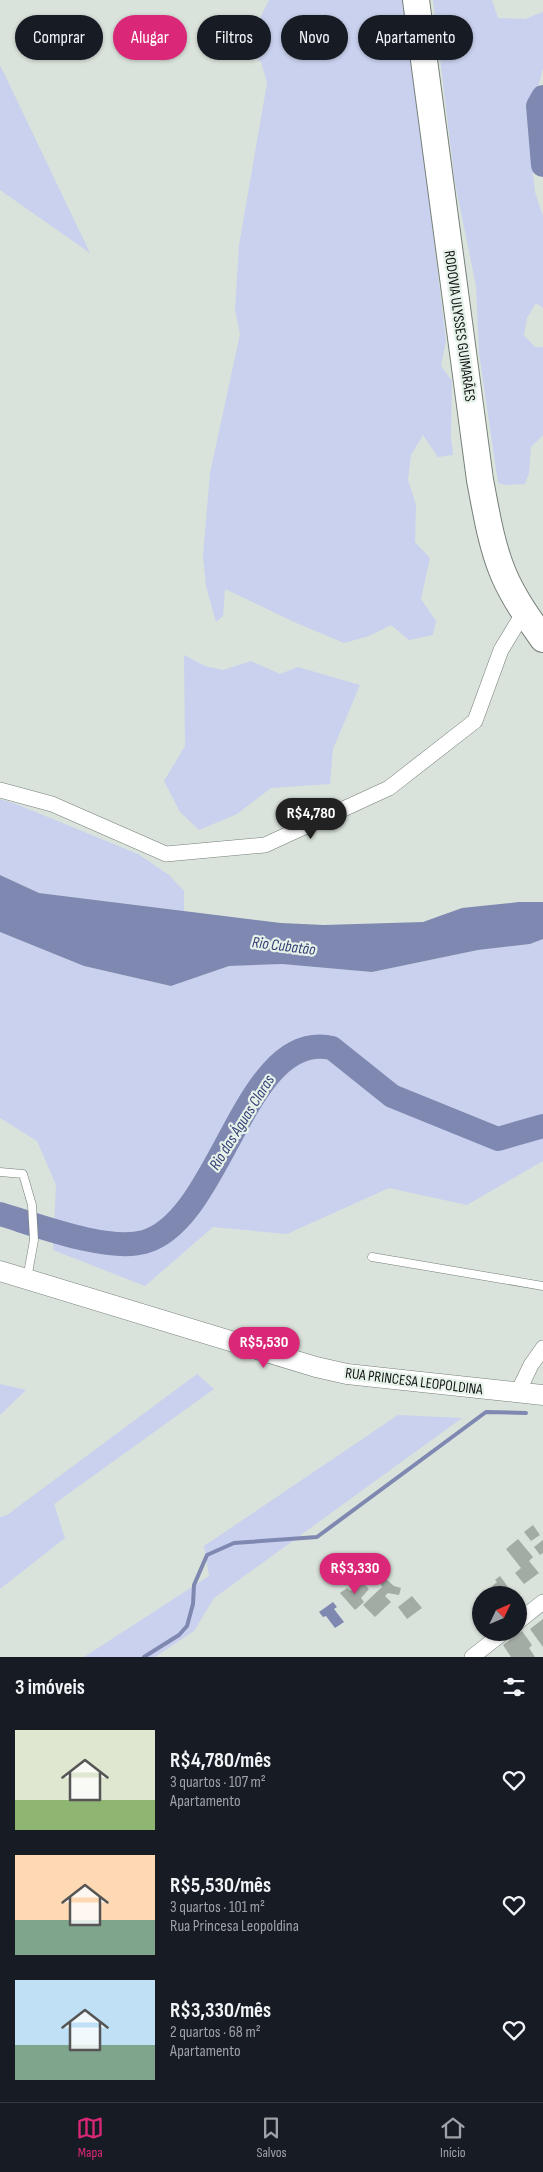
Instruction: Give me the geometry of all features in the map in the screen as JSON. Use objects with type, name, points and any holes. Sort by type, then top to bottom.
[{"type":"highway","name":"RODOVIA ULYSSES GUIMARÃES","points":[[416,0],[480,480],[491,535],[503,574],[524,612],[543,639]]},
{"type":"street","points":[[0,790],[52,804],[166,854],[265,845],[389,788],[475,721],[501,650],[524,612]]},
{"type":"street","name":"RUA PRINCESA LEOPOLDINA","points":[[0,1271],[316,1367],[347,1374],[543,1395]]},
{"type":"street","points":[[518,1392],[531,1365],[543,1348]]},
{"type":"street","points":[[528,1614],[543,1602]]},
{"type":"street","points":[[472,1657],[492,1641]]},
{"type":"lane","points":[[0,1172],[23,1174],[32,1206],[34,1240],[27,1279]]},
{"type":"lane","points":[[372,1256],[543,1286]]},
{"type":"shaded area","points":[[269,0],[405,0],[407,15],[358,15],[358,60],[412,60],[446,341],[441,366],[452,381],[451,437],[453,455],[438,457],[423,435],[411,455],[408,480],[416,505],[415,542],[430,558],[421,599],[436,621],[433,635],[409,640],[391,625],[369,636],[344,643],[294,622],[225,589],[223,616],[216,622],[206,586],[203,556],[210,473],[240,334],[235,310],[239,245],[267,83],[259,60],[271,60],[271,15],[262,15]]},
{"type":"shaded area","points":[[433,0],[492,0],[498,18],[525,19],[543,12],[543,68],[538,87],[526,108],[535,192],[543,216],[543,308],[536,303],[527,318],[524,335],[535,347],[543,347],[543,435],[531,447],[529,473],[525,484],[506,485],[498,483],[479,353],[476,286],[455,183],[440,60],[473,60],[473,15],[435,15]]},
{"type":"shaded area","points":[[0,65],[90,253],[0,190]]},
{"type":"shaded area","points":[[184,655],[205,666],[223,670],[251,661],[280,674],[298,667],[360,685],[333,749],[330,784],[271,788],[237,814],[199,830],[180,812],[164,781],[185,746]]},
{"type":"shaded area","points":[[0,799],[138,854],[169,875],[184,891],[184,911],[39,893],[0,875]]},
{"type":"shaded area","points":[[0,932],[84,966],[171,986],[229,966],[282,964],[372,972],[478,950],[530,944],[543,939],[543,1161],[467,1205],[389,1188],[287,1234],[213,1227],[145,1286],[53,1250],[56,1185],[37,1141],[0,1118]]},
{"type":"shaded area","points":[[197,1374],[214,1389],[54,1504],[65,1538],[0,1589],[0,1517],[7,1515]]},
{"type":"shaded area","points":[[0,1384],[26,1390],[0,1415]]},
{"type":"shaded area","points":[[398,1415],[462,1418],[214,1598],[194,1631],[155,1657],[84,1657],[209,1576],[204,1546]]},
{"type":"water","name":"Rio Cubatão","points":[[0,875],[39,893],[281,923],[324,925],[423,922],[462,908],[519,902],[543,902],[543,939],[530,944],[478,950],[372,972],[282,964],[229,966],[171,986],[84,966],[0,932]]},
{"type":"water","points":[[333,1602],[337,1607],[334,1609],[344,1622],[335,1628],[326,1616],[323,1617],[319,1612]]},
{"type":"building","points":[[533,1525],[540,1535],[531,1541],[524,1532]]},
{"type":"building","points":[[518,1539],[533,1557],[529,1561],[539,1573],[524,1584],[515,1573],[521,1568],[506,1549]]},
{"type":"building","points":[[543,1540],[543,1553],[540,1555],[534,1547]]},
{"type":"building","points":[[384,1574],[387,1580],[394,1586],[401,1588],[399,1595],[388,1593],[385,1596],[391,1602],[375,1617],[363,1605],[382,1587],[377,1577]]},
{"type":"building","points":[[500,1576],[507,1586],[492,1586],[497,1582],[495,1580]]},
{"type":"building","points":[[360,1580],[369,1589],[361,1598],[364,1602],[355,1610],[340,1593],[347,1588],[351,1591]]},
{"type":"building","points":[[412,1596],[422,1608],[407,1619],[398,1607]]},
{"type":"building","points":[[543,1619],[543,1647],[530,1629]]},
{"type":"building","points":[[528,1639],[532,1645],[529,1648],[535,1657],[511,1657],[503,1645],[508,1641],[528,1641]]},
{"type":"waterway","points":[[543,97],[538,106],[543,165]]},
{"type":"waterway","name":"Rio das Águas Claras","points":[[0,1214],[72,1236],[92,1240],[129,1244],[144,1242],[171,1227],[194,1200],[254,1095],[276,1067],[302,1050],[332,1048],[392,1096],[498,1139],[543,1126]]},
{"type":"waterway","points":[[144,1657],[179,1635],[187,1626],[193,1604],[194,1585],[207,1555],[234,1543],[317,1537],[486,1412],[526,1413]]}]
